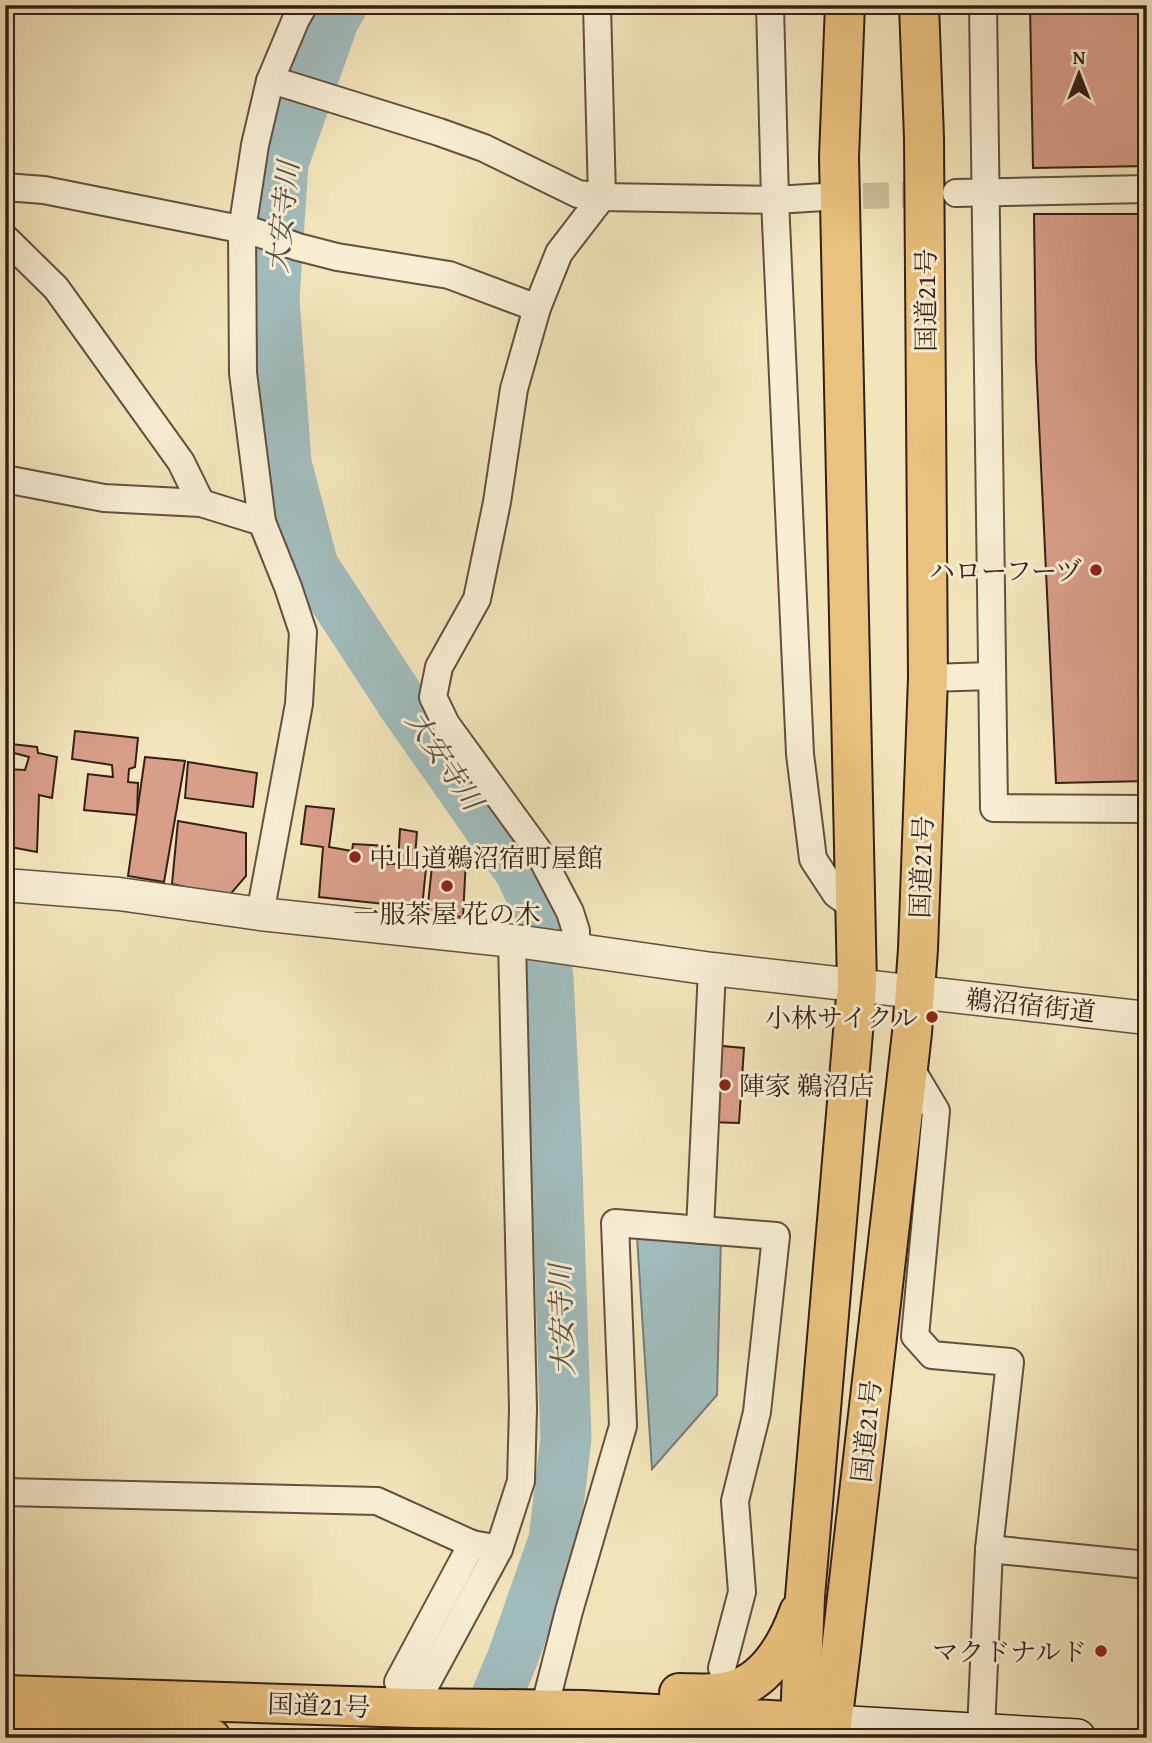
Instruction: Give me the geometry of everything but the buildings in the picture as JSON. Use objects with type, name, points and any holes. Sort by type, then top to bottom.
[{"type":"highway","name":"国道21号","points":[[815,1730],[805,1597],[857,985],[839,157],[845,5]]},
{"type":"highway","name":"国道21号","points":[[815,1730],[908,1064],[915,993],[928,678],[924,138],[919,5]]},
{"type":"highway","points":[[582,1710],[615,1696],[728,1691],[753,1682],[776,1659],[805,1597]]},
{"type":"highway","name":"国道21号","points":[[5,1695],[416,1700],[582,1710],[815,1730]]},
{"type":"highway","points":[[5,1731],[211,1738]]},
{"type":"main road","points":[[815,1730],[981,1731],[1077,1738]]},
{"type":"street","points":[[260,914],[299,704],[303,632],[262,523],[243,373],[249,231],[255,145],[278,83],[296,19],[304,5]]},
{"type":"street","points":[[572,949],[576,931],[570,912],[537,849],[446,724],[433,696],[439,667],[477,599],[498,502],[514,389],[537,308],[559,253],[602,197],[597,5]]},
{"type":"street","points":[[770,5],[775,200],[800,754],[813,859],[836,894],[855,908]]},
{"type":"street","points":[[983,5],[994,808],[1147,809]]},
{"type":"street","points":[[278,83],[484,148],[578,194],[602,197],[775,200],[824,197]]},
{"type":"street","points":[[5,187],[44,190],[249,231],[337,257],[449,275],[537,308]]},
{"type":"street","points":[[956,193],[1147,189]]},
{"type":"street","points":[[5,238],[56,288],[181,462],[201,503]]},
{"type":"street","points":[[5,480],[104,498],[201,503],[262,523]]},
{"type":"street","points":[[928,678],[992,676]]},
{"type":"street","name":"鵜沼宿街道","points":[[5,885],[120,894],[260,914],[518,942],[712,969],[1147,1018]]},
{"type":"street","points":[[416,1700],[499,1549],[522,1481],[518,942]]},
{"type":"street","points":[[700,1230],[712,969]]},
{"type":"street","points":[[908,1064],[936,1111],[915,1336],[932,1355],[1010,1362],[989,1549],[981,1731]]},
{"type":"street","points":[[534,1709],[569,1611],[623,1426],[615,1223],[776,1236],[757,1412],[735,1501],[742,1592],[722,1668]]},
{"type":"street","points":[[5,1492],[377,1501],[471,1544],[499,1549]]},
{"type":"street","points":[[416,1700],[471,1544]]},
{"type":"street","points":[[989,1549],[1147,1565]]},
{"type":"water","points":[[637,1237],[721,1239],[717,1395],[652,1469]]},
{"type":"waterway","name":"大安寺川","points":[[342,5],[333,21],[283,163],[274,299],[286,463],[313,566],[403,704],[520,871],[539,912],[548,978],[566,1439],[554,1540],[513,1657],[479,1738]]},
{"type":"tunnel","points":[[824,197],[942,194]]},
{"type":"tunnel","points":[[368,1738],[391,1696]]},
{"type":"place","name":"ハローフーヅ","points":[[1096,570]]},
{"type":"place","name":"中山道鵜沼宿町屋館","points":[[355,857]]},
{"type":"place","name":"一服茶屋 花の木","points":[[447,886]]},
{"type":"place","name":"小林サイクル","points":[[932,1017]]},
{"type":"place","name":"陣家 鵜沼店","points":[[725,1085]]},
{"type":"place","name":"マクドナルド","points":[[1101,1651]]}]
